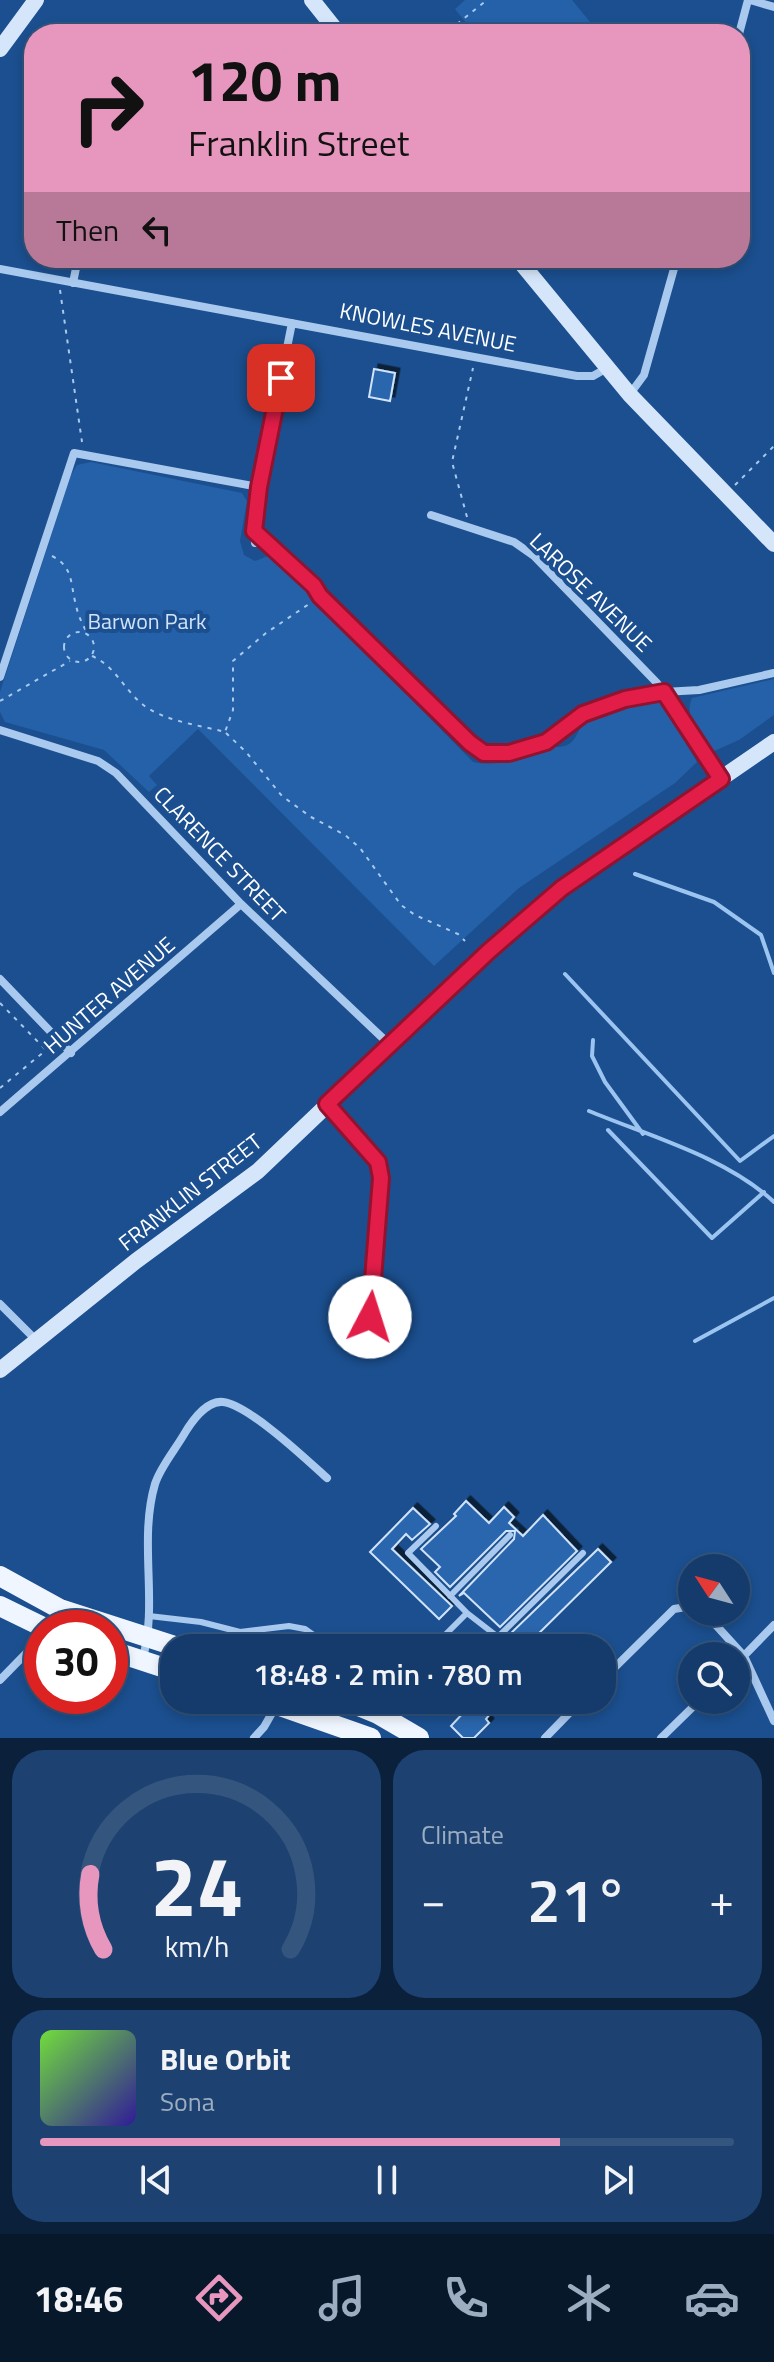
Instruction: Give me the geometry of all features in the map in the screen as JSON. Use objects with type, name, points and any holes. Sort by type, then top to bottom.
[{"type":"main road","points":[[0,1576],[60,1609],[160,1641]]},
{"type":"main road","points":[[0,1606],[24,1617]]},
{"type":"main road","points":[[128,1656],[160,1667]]},
{"type":"main road","points":[[306,1714],[371,1738]]},
{"type":"main road","points":[[390,1714],[419,1738]]},
{"type":"street","points":[[0,49],[36,0]]},
{"type":"street","points":[[312,0],[331,24]]},
{"type":"street","points":[[742,24],[749,0],[774,7]]},
{"type":"street","points":[[73,283],[76,268]]},
{"type":"street","points":[[525,268],[630,395],[774,544]]},
{"type":"street","points":[[630,395],[644,375],[674,268]]},
{"type":"street","name":"KNOWLES AVENUE","points":[[0,269],[585,377],[607,368]]},
{"type":"street","points":[[255,543],[259,487],[292,323]]},
{"type":"street","points":[[0,677],[74,453],[259,487]]},
{"type":"street","name":"LAROSE AVENUE","points":[[431,515],[514,542],[534,556],[664,692],[721,779]]},
{"type":"street","points":[[254,531],[484,753],[509,753],[546,742],[583,714],[625,699],[699,690],[774,673]]},
{"type":"street","name":"CLARENCE STREET","points":[[0,730],[98,761],[116,773],[241,904],[390,1045]]},
{"type":"street","name":"FRANKLIN STREET","points":[[0,1370],[258,1171],[562,888],[774,742]]},
{"type":"street","name":"HUNTER AVENUE","points":[[0,1112],[241,904]]},
{"type":"street","points":[[0,979],[71,1053]]},
{"type":"street","points":[[327,1104],[378,1162],[381,1178],[370,1317],[384,1347]]},
{"type":"street","points":[[0,1304],[36,1340]]},
{"type":"street","points":[[142,1661],[149,1637],[148,1519],[156,1481],[191,1424],[210,1400],[240,1409],[285,1441],[327,1478]]},
{"type":"street","points":[[616,1666],[678,1608]]},
{"type":"street","points":[[750,1650],[774,1625]]},
{"type":"street","points":[[717,1626],[731,1642]]},
{"type":"street","points":[[0,1680],[24,1655]]},
{"type":"street","points":[[750,1669],[774,1721]]},
{"type":"street","points":[[254,1738],[264,1727],[269,1714]]},
{"type":"street","points":[[550,1736],[570,1714]]},
{"type":"street","points":[[661,1738],[686,1714]]},
{"type":"lane","points":[[436,1526],[408,1553],[467,1613],[498,1637],[583,1553]]},
{"type":"lane","points":[[450,1596],[510,1535]]},
{"type":"lane","points":[[446,1634],[467,1613]]},
{"type":"lane","points":[[149,1616],[201,1622],[240,1632],[289,1626],[305,1629],[312,1634]]},
{"type":"path","points":[[458,24],[487,0]]},
{"type":"path","points":[[59,281],[84,455]]},
{"type":"path","points":[[470,527],[452,462],[475,359]]},
{"type":"path","points":[[726,495],[774,446]]},
{"type":"path","points":[[0,701],[71,661],[82,662],[92,656],[94,645],[79,616],[68,568],[60,560],[40,551]]},
{"type":"path","points":[[225,732],[233,710],[233,661],[266,633],[320,596]]},
{"type":"path","points":[[71,661],[64,651],[66,639],[76,632],[88,635]]},
{"type":"path","points":[[92,656],[113,670],[130,693],[149,709],[225,732],[282,796],[311,817],[345,835],[360,848],[401,905],[415,915],[458,934],[465,941]]},
{"type":"path","points":[[0,1003],[46,1050]]},
{"type":"path","name":"HUNTER AVENUE","points":[[0,1088],[86,1017]]},
{"type":"green space","points":[[465,0],[572,0],[592,24],[467,24],[455,9]]},
{"type":"green space","name":"Barwon Park","points":[[91,462],[242,493],[247,501],[240,541],[244,555],[255,561],[268,556],[273,558],[473,762],[503,762],[564,746],[573,740],[589,718],[616,707],[653,699],[663,705],[697,762],[675,783],[519,888],[434,966],[198,729],[149,776],[157,785],[149,792],[104,750],[5,722],[0,712],[0,692],[71,475],[77,465]]},
{"type":"green space","points":[[774,679],[774,715],[739,740],[712,752],[691,720],[692,698]]},
{"type":"building","points":[[374,369],[395,373],[390,401],[369,397]]},
{"type":"building","points":[[466,1501],[489,1523],[504,1507],[514,1517],[509,1523],[523,1536],[543,1515],[577,1551],[500,1627],[464,1593],[459,1596],[514,1539],[515,1531],[506,1531],[450,1587],[435,1572],[440,1567],[421,1549],[456,1516],[454,1514]]},
{"type":"building","points":[[413,1508],[430,1524],[412,1540],[406,1534],[392,1549],[452,1606],[439,1619],[370,1552]]},
{"type":"building","points":[[598,1549],[611,1562],[538,1634],[510,1634]]},
{"type":"building","points":[[462,1714],[490,1714],[486,1719],[489,1723],[474,1738],[463,1738],[451,1726]]},
{"type":"waterway","points":[[635,874],[714,902],[761,935],[774,973]]},
{"type":"waterway","points":[[565,974],[740,1161],[774,1136]]},
{"type":"waterway","points":[[593,1040],[592,1056],[605,1082],[643,1134]]},
{"type":"waterway","points":[[589,1111],[710,1160],[755,1186],[774,1202]]},
{"type":"waterway","points":[[608,1130],[712,1238],[764,1192]]},
{"type":"waterway","points":[[695,1341],[774,1298]]},
{"type":"route","points":[[281,378],[259,487],[254,531],[314,586],[320,596],[470,743],[484,753],[509,753],[546,742],[583,714],[625,699],[664,692],[721,779],[562,888],[489,951],[327,1104],[378,1162],[381,1178],[370,1317]]}]
